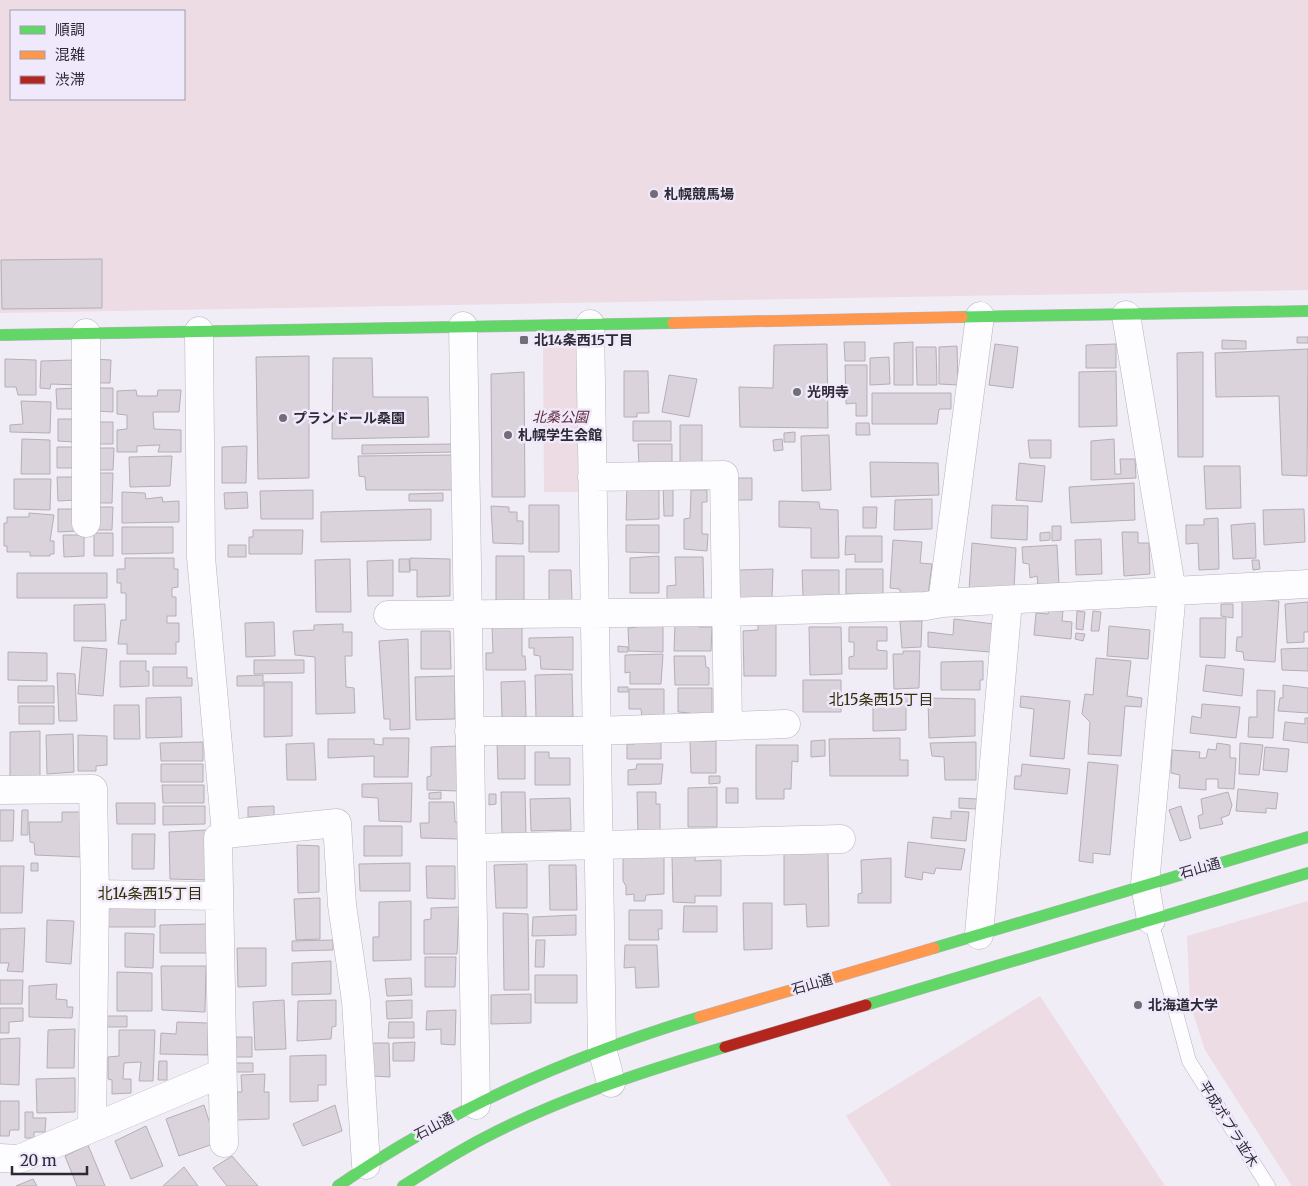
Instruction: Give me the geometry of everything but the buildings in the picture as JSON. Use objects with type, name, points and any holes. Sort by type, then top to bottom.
[{"type":"main road","points":[[0,335],[980,316],[1308,312]]},
{"type":"main road","name":"石山通","points":[[338,1186],[366,1165],[427,1129],[535,1075],[602,1048],[1145,884],[1308,837]]},
{"type":"main road","points":[[403,1186],[482,1139],[611,1083],[687,1058],[1308,873]]},
{"type":"street","points":[[1126,315],[1172,592],[1145,884],[1151,920]]},
{"type":"street","points":[[942,603],[980,316]]},
{"type":"street","points":[[590,324],[602,1048],[611,1083]]},
{"type":"street","points":[[463,326],[476,1104]]},
{"type":"street","points":[[199,331],[201,557],[226,834]]},
{"type":"street","points":[[86,333],[86,523]]},
{"type":"street","points":[[592,477],[724,475],[728,725]]},
{"type":"street","points":[[388,615],[726,612],[926,606],[942,603],[1308,584]]},
{"type":"street","points":[[979,935],[1008,601]]},
{"type":"street","points":[[470,732],[596,732],[786,724]]},
{"type":"street","points":[[0,790],[93,789],[95,894],[92,1126]]},
{"type":"street","points":[[224,1143],[218,838],[226,834],[337,823],[342,905],[356,1001],[366,1165]]},
{"type":"street","points":[[473,848],[841,839]]},
{"type":"street","points":[[95,894],[218,896]]},
{"type":"street","points":[[0,1158],[19,1158],[222,1073]]},
{"type":"lane","name":"平成ポプラ並木","points":[[1151,920],[1189,1061],[1268,1186]]},
{"type":"green space","name":"札幌競馬場","points":[[0,0],[1308,0],[1308,290],[0,313]]},
{"type":"green space","name":"北桑公園","points":[[577,341],[578,492],[544,492],[543,342]]},
{"type":"green space","points":[[1308,901],[1308,1186],[1292,1186],[1205,1050],[1190,1004],[1187,936]]},
{"type":"green space","points":[[1040,996],[1165,1186],[891,1186],[846,1116]]},
{"type":"traffic: fast","points":[[962,317],[1308,311]]},
{"type":"traffic: fast","points":[[0,335],[673,323]]},
{"type":"traffic: fast","points":[[934,948],[1308,837]]},
{"type":"traffic: fast","points":[[866,1005],[1308,873]]},
{"type":"traffic: fast","points":[[338,1186],[380,1158],[423,1133],[512,1087],[605,1049],[700,1017]]},
{"type":"traffic: fast","points":[[403,1186],[472,1144],[540,1111],[601,1087],[725,1047]]},
{"type":"traffic: slow","points":[[673,323],[962,317]]},
{"type":"traffic: slow","points":[[700,1017],[934,948]]},
{"type":"traffic: jam","points":[[725,1047],[866,1005]]},
{"type":"place","name":"札幌競馬場","points":[[654,194]]},
{"type":"place","name":"北14条西15丁目","points":[[524,340]]},
{"type":"place","name":"光明寺","points":[[797,392]]},
{"type":"place","name":"プランドール桑園","points":[[283,418]]},
{"type":"place","name":"札幌学生会館","points":[[508,435]]},
{"type":"place","name":"北海道大学","points":[[1138,1005]]},
{"type":"district","name":"北15条西15丁目","points":[[881,699]]},
{"type":"district","name":"北14条西15丁目","points":[[150,893]]}]
